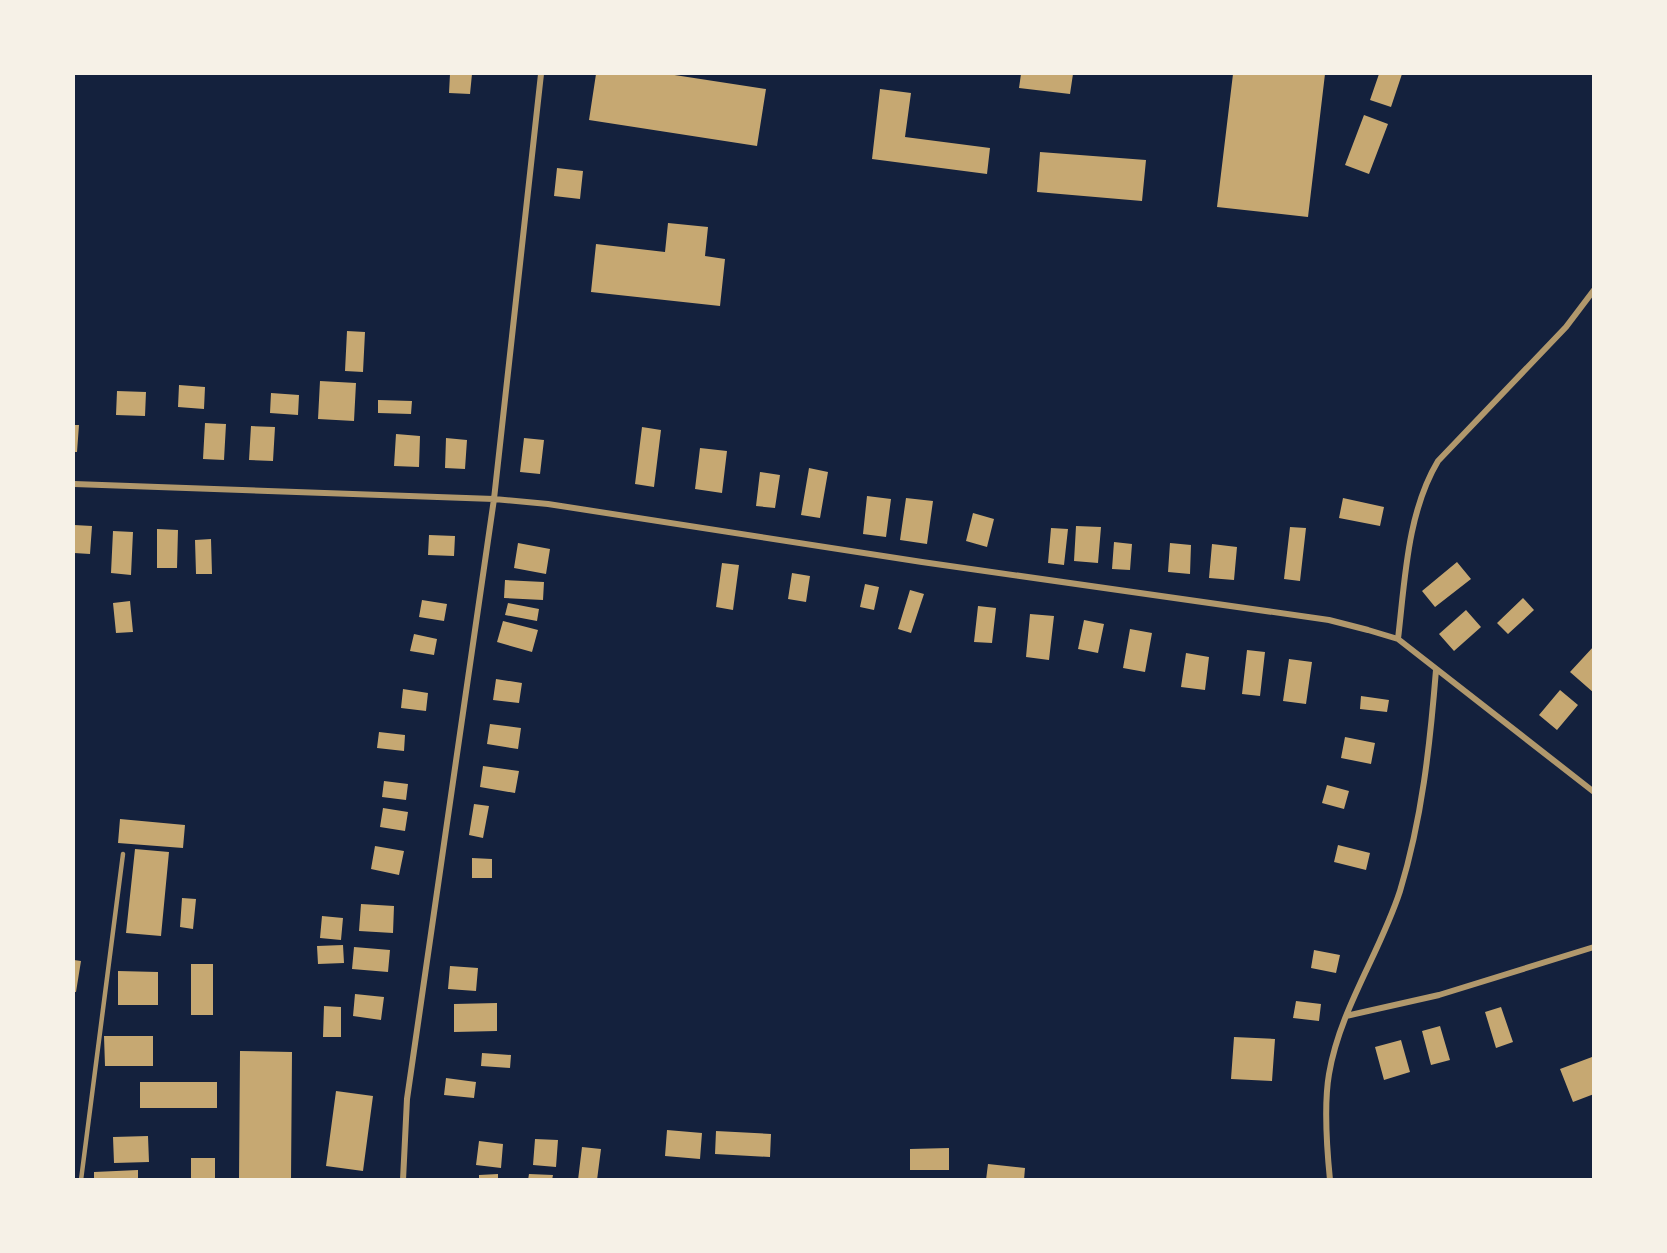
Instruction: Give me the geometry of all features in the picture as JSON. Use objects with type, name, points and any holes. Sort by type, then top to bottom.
[{"type":"street","points":[[403,1179],[407,1099],[494,499],[541,74]]},
{"type":"street","points":[[1398,639],[1412,532],[1427,479],[1438,461],[1566,327],[1593,290]]},
{"type":"street","points":[[74,484],[494,499],[548,504],[922,562],[1329,620],[1398,639],[1593,792]]},
{"type":"street","points":[[1330,1179],[1327,1155],[1328,1075],[1346,1016],[1400,892],[1419,816],[1428,761],[1436,670]]},
{"type":"street","points":[[1346,1016],[1439,995],[1593,947]]},
{"type":"lane","points":[[81,1179],[123,854]]},
{"type":"building","points":[[450,74],[472,74],[470,94],[449,93]]},
{"type":"building","points":[[596,74],[668,74],[766,89],[757,146],[589,120]]},
{"type":"building","points":[[1021,74],[1073,74],[1070,94],[1019,88]]},
{"type":"building","points":[[1233,74],[1325,74],[1308,217],[1217,207]]},
{"type":"building","points":[[1379,74],[1402,74],[1391,107],[1370,100]]},
{"type":"building","points":[[880,89],[911,93],[905,137],[990,148],[987,174],[872,159]]},
{"type":"building","points":[[1364,115],[1388,124],[1369,174],[1345,165]]},
{"type":"building","points":[[1040,152],[1146,160],[1142,201],[1037,192]]},
{"type":"building","points":[[557,168],[583,171],[580,199],[554,196]]},
{"type":"building","points":[[668,223],[708,227],[705,256],[725,259],[720,306],[591,292],[596,244],[665,252]]},
{"type":"building","points":[[347,331],[365,332],[363,372],[345,371]]},
{"type":"building","points":[[320,381],[356,383],[354,421],[318,419]]},
{"type":"building","points":[[179,385],[205,387],[204,409],[178,407]]},
{"type":"building","points":[[117,391],[146,392],[145,416],[116,415]]},
{"type":"building","points":[[271,393],[299,395],[298,415],[270,413]]},
{"type":"building","points":[[378,400],[412,401],[411,414],[378,413]]},
{"type":"building","points":[[205,423],[226,424],[224,460],[203,459]]},
{"type":"building","points":[[74,425],[79,425],[77,452],[74,452]]},
{"type":"building","points":[[251,426],[275,427],[273,461],[249,460]]},
{"type":"building","points":[[642,427],[661,430],[654,487],[635,484]]},
{"type":"building","points":[[396,434],[420,436],[419,467],[394,466]]},
{"type":"building","points":[[446,438],[467,440],[465,469],[445,468]]},
{"type":"building","points":[[524,438],[544,440],[540,474],[520,472]]},
{"type":"building","points":[[700,448],[727,451],[722,493],[695,489]]},
{"type":"building","points":[[809,468],[828,472],[820,518],[801,515]]},
{"type":"building","points":[[760,472],[780,475],[775,508],[756,506]]},
{"type":"building","points":[[867,496],[891,499],[886,537],[863,534]]},
{"type":"building","points":[[906,498],[933,501],[927,544],[900,540]]},
{"type":"building","points":[[1343,498],[1384,507],[1380,526],[1339,518]]},
{"type":"building","points":[[973,513],[994,519],[987,547],[966,541]]},
{"type":"building","points":[[74,525],[92,526],[90,554],[74,553]]},
{"type":"building","points":[[1076,526],[1101,527],[1098,563],[1074,561]]},
{"type":"building","points":[[1290,527],[1306,528],[1300,581],[1284,579]]},
{"type":"building","points":[[1051,528],[1068,529],[1064,565],[1048,563]]},
{"type":"building","points":[[157,529],[178,530],[177,568],[157,568]]},
{"type":"building","points":[[113,531],[133,532],[131,575],[111,573]]},
{"type":"building","points":[[429,535],[455,536],[454,556],[428,555]]},
{"type":"building","points":[[211,539],[212,574],[196,574],[195,540]]},
{"type":"building","points":[[1114,542],[1132,544],[1130,570],[1112,569]]},
{"type":"building","points":[[518,543],[550,549],[546,574],[514,568]]},
{"type":"building","points":[[1170,543],[1191,545],[1190,574],[1168,572]]},
{"type":"building","points":[[1212,544],[1237,547],[1234,580],[1209,578]]},
{"type":"building","points":[[1457,562],[1471,579],[1435,607],[1422,591]]},
{"type":"building","points":[[722,563],[739,565],[733,610],[716,607]]},
{"type":"building","points":[[792,573],[810,576],[806,602],[788,599]]},
{"type":"building","points":[[505,580],[544,582],[543,600],[504,598]]},
{"type":"building","points":[[865,584],[879,587],[874,610],[860,607]]},
{"type":"building","points":[[910,590],[924,594],[911,633],[898,629]]},
{"type":"building","points":[[1523,598],[1534,610],[1508,634],[1497,623]]},
{"type":"building","points":[[422,600],[447,604],[444,621],[419,617]]},
{"type":"building","points":[[130,601],[133,632],[116,633],[113,603]]},
{"type":"building","points":[[508,603],[539,609],[537,621],[505,615]]},
{"type":"building","points":[[978,606],[996,608],[992,643],[974,642]]},
{"type":"building","points":[[1466,610],[1481,627],[1454,651],[1439,634]]},
{"type":"building","points":[[1030,614],[1054,616],[1049,660],[1026,657]]},
{"type":"building","points":[[1084,620],[1104,624],[1098,653],[1078,649]]},
{"type":"building","points":[[503,621],[538,630],[532,652],[497,642]]},
{"type":"building","points":[[1130,629],[1152,633],[1145,672],[1123,668]]},
{"type":"building","points":[[414,634],[437,639],[434,655],[410,651]]},
{"type":"building","points":[[1594,646],[1594,693],[1570,672]]},
{"type":"building","points":[[1247,650],[1265,652],[1260,696],[1242,694]]},
{"type":"building","points":[[1186,653],[1209,657],[1205,690],[1181,687]]},
{"type":"building","points":[[1289,659],[1312,662],[1306,704],[1283,701]]},
{"type":"building","points":[[496,679],[522,683],[519,703],[493,700]]},
{"type":"building","points":[[403,689],[428,693],[426,711],[401,708]]},
{"type":"building","points":[[1560,690],[1578,705],[1557,730],[1539,715]]},
{"type":"building","points":[[1361,696],[1389,700],[1387,712],[1360,709]]},
{"type":"building","points":[[490,724],[521,728],[518,749],[487,744]]},
{"type":"building","points":[[379,732],[405,735],[404,751],[377,748]]},
{"type":"building","points":[[1345,737],[1375,743],[1371,764],[1341,758]]},
{"type":"building","points":[[483,766],[519,771],[515,793],[480,787]]},
{"type":"building","points":[[384,781],[408,784],[406,800],[382,797]]},
{"type":"building","points":[[1327,785],[1349,791],[1344,809],[1322,803]]},
{"type":"building","points":[[474,804],[489,806],[483,838],[469,835]]},
{"type":"building","points":[[383,808],[408,812],[405,831],[380,827]]},
{"type":"building","points":[[120,819],[185,825],[183,848],[118,843]]},
{"type":"building","points":[[1338,845],[1370,853],[1366,870],[1334,862]]},
{"type":"building","points":[[375,846],[404,851],[399,875],[371,869]]},
{"type":"building","points":[[135,849],[169,852],[161,936],[126,933]]},
{"type":"building","points":[[472,858],[492,859],[492,878],[472,878]]},
{"type":"building","points":[[182,898],[196,899],[193,929],[180,927]]},
{"type":"building","points":[[361,904],[394,906],[393,933],[359,931]]},
{"type":"building","points":[[322,916],[343,918],[341,940],[320,938]]},
{"type":"building","points":[[343,945],[344,963],[318,964],[317,946]]},
{"type":"building","points":[[354,947],[390,950],[388,972],[352,969]]},
{"type":"building","points":[[1314,950],[1340,955],[1336,973],[1311,968]]},
{"type":"building","points":[[74,960],[81,961],[76,992],[74,992]]},
{"type":"building","points":[[191,964],[213,964],[213,1015],[191,1015]]},
{"type":"building","points":[[450,966],[478,968],[476,991],[448,989]]},
{"type":"building","points":[[118,971],[158,972],[158,1005],[118,1005]]},
{"type":"building","points":[[355,994],[384,997],[381,1020],[353,1016]]},
{"type":"building","points":[[1296,1001],[1321,1004],[1319,1021],[1293,1018]]},
{"type":"building","points":[[497,1003],[497,1031],[454,1032],[454,1004]]},
{"type":"building","points":[[324,1006],[341,1007],[341,1037],[323,1037]]},
{"type":"building","points":[[1501,1007],[1513,1042],[1496,1048],[1485,1012]]},
{"type":"building","points":[[1440,1026],[1450,1060],[1431,1065],[1422,1031]]},
{"type":"building","points":[[104,1036],[153,1036],[153,1066],[105,1066]]},
{"type":"building","points":[[1234,1037],[1275,1039],[1272,1081],[1231,1079]]},
{"type":"building","points":[[1401,1040],[1410,1072],[1384,1080],[1375,1047]]},
{"type":"building","points":[[240,1051],[292,1052],[291,1180],[239,1180]]},
{"type":"building","points":[[482,1053],[511,1055],[510,1068],[481,1066]]},
{"type":"building","points":[[1592,1057],[1594,1094],[1573,1102],[1560,1069]]},
{"type":"building","points":[[446,1078],[476,1082],[474,1098],[444,1095]]},
{"type":"building","points":[[140,1082],[217,1082],[217,1108],[140,1108]]},
{"type":"building","points":[[336,1091],[373,1096],[363,1171],[326,1166]]},
{"type":"building","points":[[667,1130],[702,1133],[700,1159],[665,1156]]},
{"type":"building","points":[[716,1131],[771,1134],[770,1157],[715,1154]]},
{"type":"building","points":[[148,1136],[149,1162],[114,1163],[113,1137]]},
{"type":"building","points":[[535,1139],[558,1140],[556,1167],[533,1165]]},
{"type":"building","points":[[479,1141],[503,1144],[501,1168],[476,1165]]},
{"type":"building","points":[[582,1147],[601,1149],[597,1180],[578,1180]]},
{"type":"building","points":[[949,1148],[949,1170],[910,1170],[910,1149]]},
{"type":"building","points":[[191,1158],[215,1158],[215,1180],[191,1180]]},
{"type":"building","points":[[988,1164],[1025,1168],[1024,1180],[986,1180]]},
{"type":"building","points":[[138,1170],[138,1180],[94,1180],[94,1172]]},
{"type":"building","points":[[498,1174],[498,1180],[479,1180],[479,1175]]},
{"type":"building","points":[[529,1174],[553,1175],[552,1180],[528,1180]]}]
